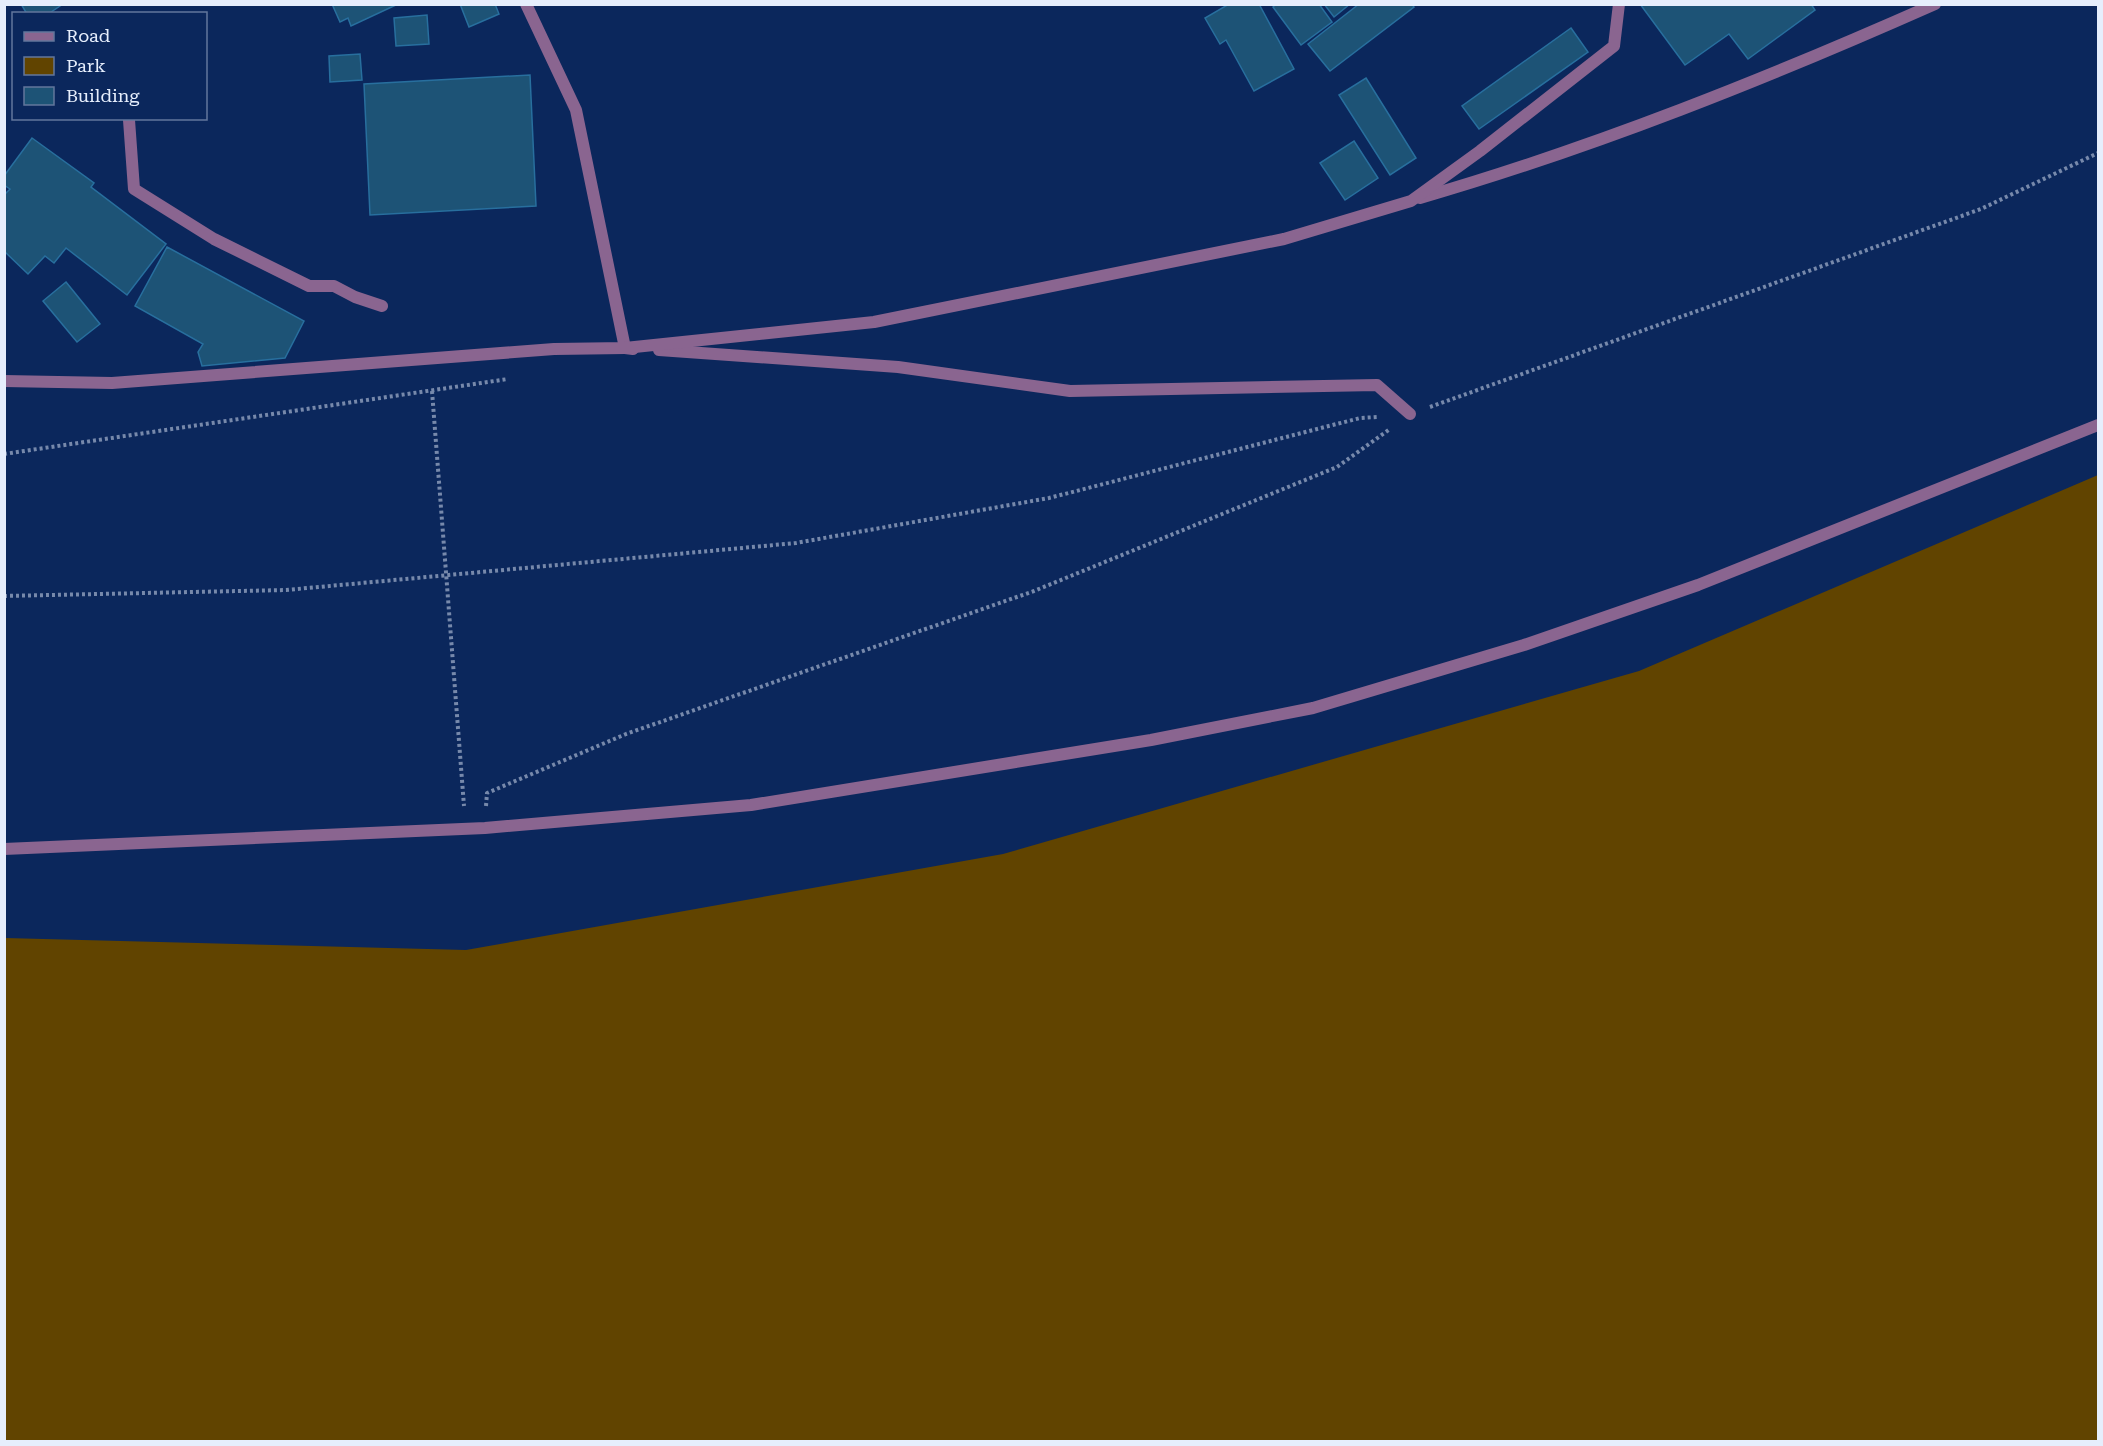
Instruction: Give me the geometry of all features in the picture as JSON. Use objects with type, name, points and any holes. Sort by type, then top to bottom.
[{"type":"street","points":[[526,4],[576,110],[625,348]]},
{"type":"street","points":[[1411,201],[1480,152],[1614,45],[1619,4]]},
{"type":"street","points":[[625,348],[874,322],[1284,239],[1521,169],[1838,47],[1935,4]]},
{"type":"street","points":[[129,120],[134,189],[214,239],[309,286],[334,286],[355,297],[382,306]]},
{"type":"street","points":[[4,381],[112,383],[554,349],[625,348],[898,367],[1070,392],[1377,385],[1410,414]]},
{"type":"street","points":[[4,849],[485,828],[751,805],[1151,740],[1313,708],[1524,645],[1698,585],[2098,425]]},
{"type":"path","points":[[4,596],[286,590],[796,543],[1049,498],[1360,418],[1410,414],[1981,209],[2098,153]]},
{"type":"path","points":[[4,454],[519,378]]},
{"type":"path","points":[[432,391],[466,828]]},
{"type":"path","points":[[485,828],[487,793],[626,734],[1034,591],[1337,467],[1410,414]]},
{"type":"green space","points":[[2098,475],[2098,1441],[5,1441],[5,938],[466,950],[1003,854],[1639,671]]},
{"type":"building","points":[[21,4],[63,4],[51,12],[26,12]]},
{"type":"building","points":[[332,4],[398,4],[351,26],[348,18],[340,22]]},
{"type":"building","points":[[460,4],[495,4],[499,14],[469,27]]},
{"type":"building","points":[[1229,4],[1259,4],[1294,69],[1254,91],[1226,40],[1220,44],[1205,18]]},
{"type":"building","points":[[1276,4],[1319,4],[1332,22],[1301,45],[1273,7]]},
{"type":"building","points":[[1324,4],[1350,4],[1334,17]]},
{"type":"building","points":[[1359,4],[1412,4],[1414,7],[1330,71],[1308,44]]},
{"type":"building","points":[[1640,4],[1811,4],[1815,10],[1748,59],[1729,34],[1685,65]]},
{"type":"building","points":[[427,15],[429,44],[396,46],[394,18]]},
{"type":"building","points":[[1571,28],[1588,52],[1479,129],[1462,106]]},
{"type":"building","points":[[360,54],[362,80],[330,82],[329,56]]},
{"type":"building","points":[[530,75],[536,206],[370,215],[364,84]]},
{"type":"building","points":[[1366,78],[1416,158],[1390,175],[1339,95]]},
{"type":"building","points":[[32,138],[94,183],[91,187],[166,244],[127,295],[66,248],[54,263],[45,256],[28,274],[4,251],[4,195],[10,189],[4,185],[4,176]]},
{"type":"building","points":[[1354,141],[1378,178],[1345,200],[1320,163]]},
{"type":"building","points":[[167,247],[304,321],[285,358],[202,366],[198,352],[203,344],[135,306]]},
{"type":"building","points":[[66,282],[100,324],[77,342],[43,301]]}]
